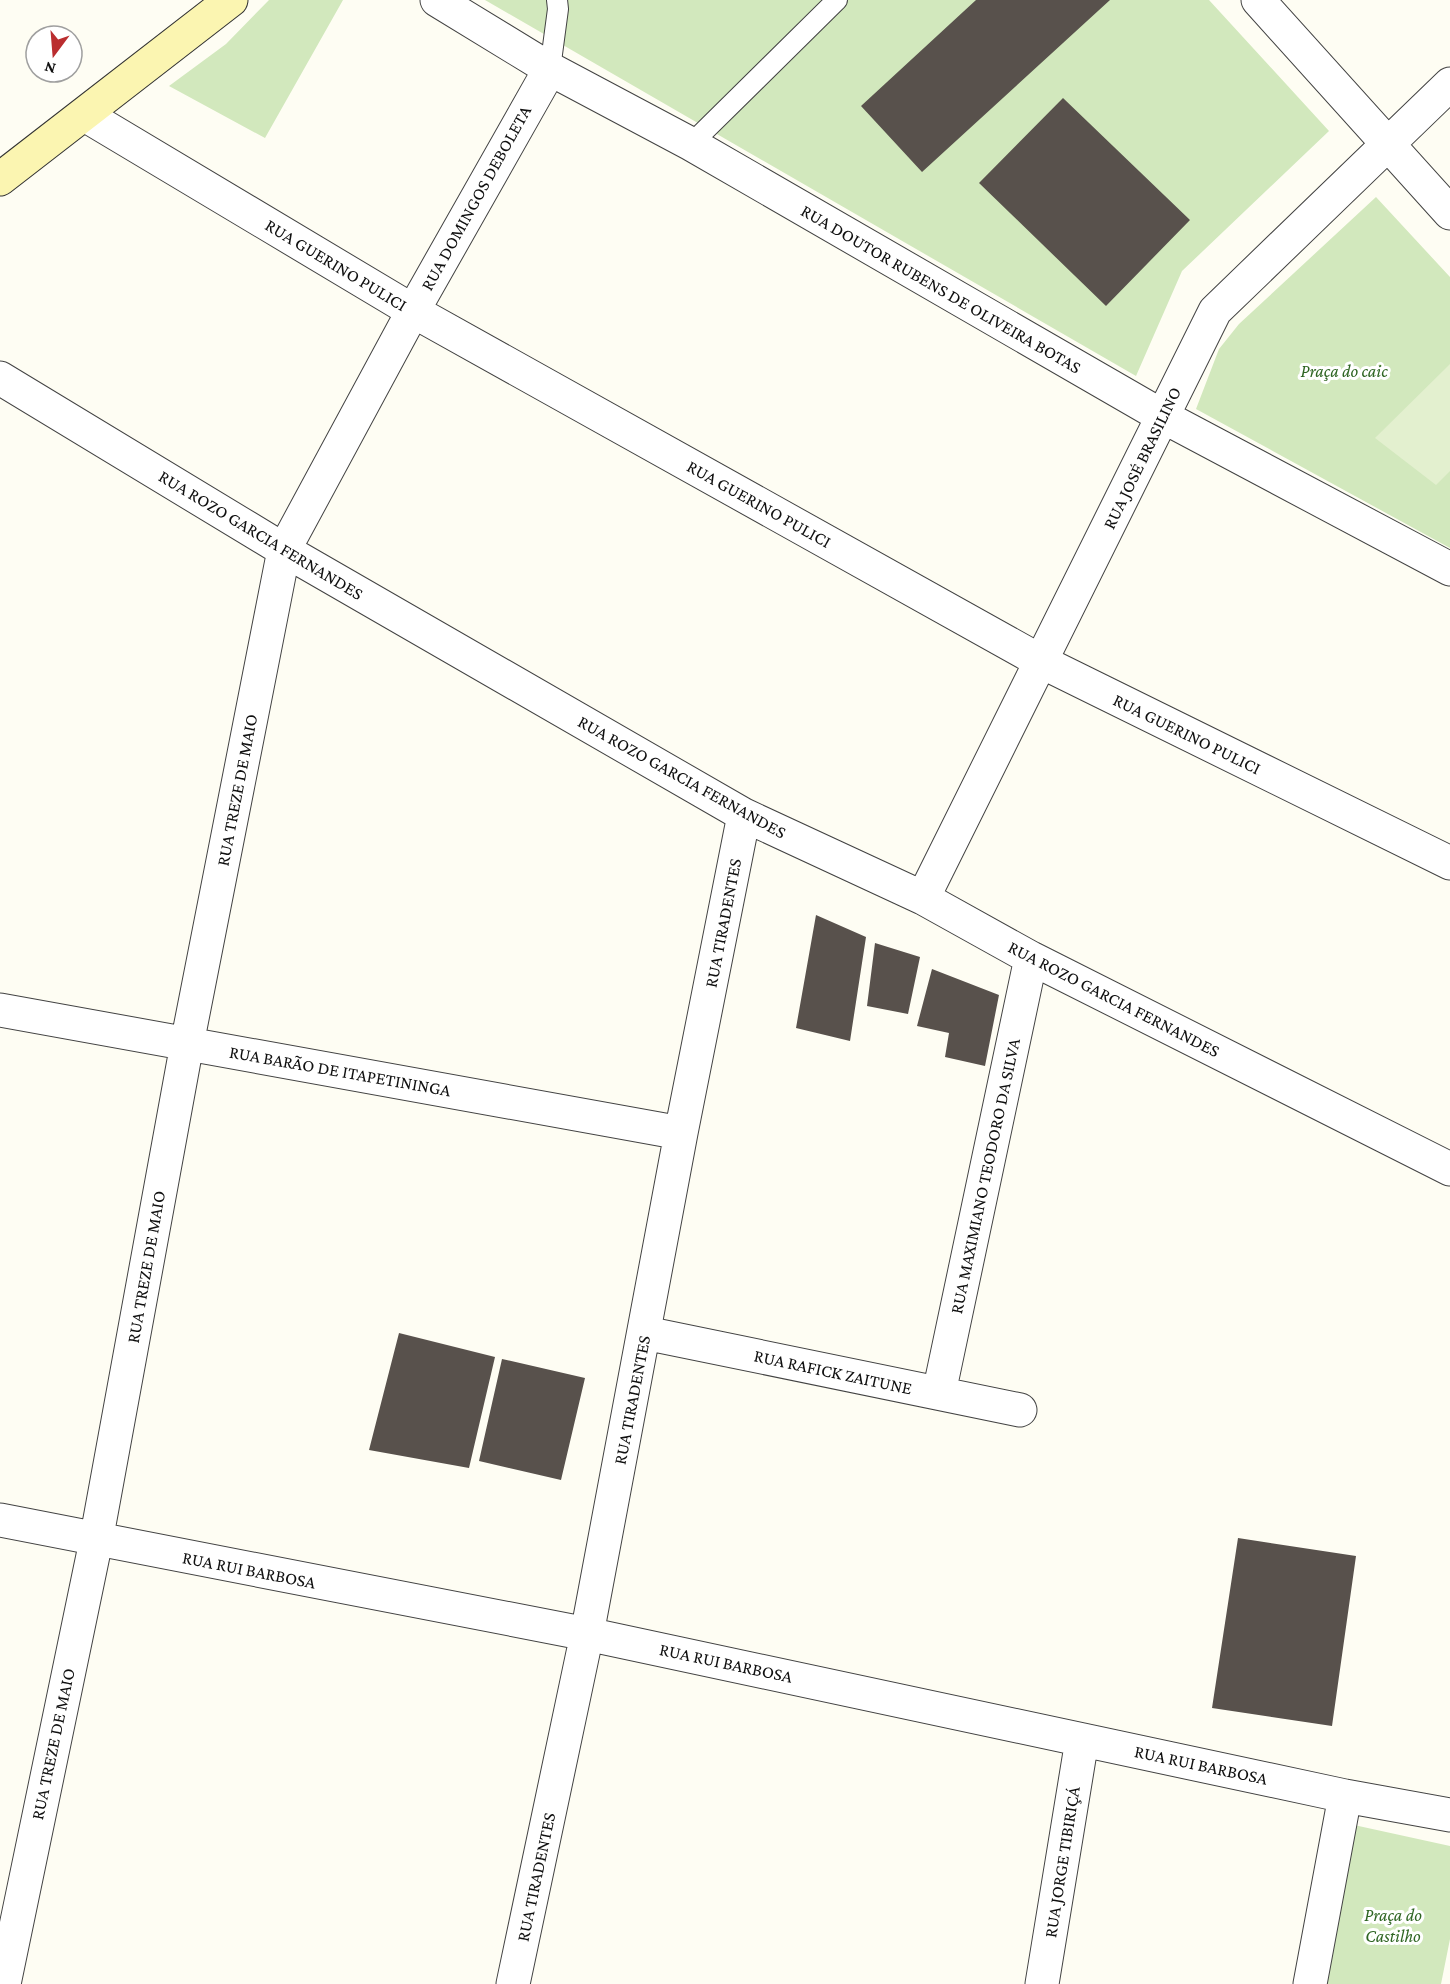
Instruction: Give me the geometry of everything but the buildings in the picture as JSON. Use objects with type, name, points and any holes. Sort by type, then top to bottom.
[{"type":"main road","points":[[0,179],[231,0]]},
{"type":"street","name":"RUA DOUTOR RUBENS DE OLIVEIRA BOTAS","points":[[437,0],[549,69],[691,144],[1162,416],[1450,569]]},
{"type":"street","points":[[1258,0],[1450,213]]},
{"type":"street","name":"RUA DOMINGOS DEBOLETA","points":[[284,550],[413,311],[549,69]]},
{"type":"street","name":"RUA JOSÉ BRASILINO","points":[[923,898],[1215,312],[1386,143],[1450,84]]},
{"type":"street","name":"RUA GUERINO PULICI","points":[[85,115],[413,311],[1042,662],[1450,863]]},
{"type":"street","name":"RUA ROZO GARCIA FERNANDES","points":[[0,378],[284,550],[744,815],[923,898],[1031,958],[1450,1169]]},
{"type":"street","name":"RUA TREZE DE MAIO","points":[[3,1984],[96,1541],[187,1044],[284,550]]},
{"type":"street","name":"RUA TIRADENTES","points":[[513,1984],[587,1634],[681,1133],[744,815]]},
{"type":"street","name":"RUA MAXIMIANO TEODORO DA SILVA","points":[[939,1393],[1031,958]]},
{"type":"street","name":"RUA BARÃO DE ITAPETININGA","points":[[0,1010],[681,1133]]},
{"type":"street","name":"RUA RAFICK ZAITUNE","points":[[645,1333],[1020,1410]]},
{"type":"street","name":"RUA RUI BARBOSA","points":[[0,1520],[96,1541],[587,1634],[1345,1796],[1450,1815]]},
{"type":"street","name":"RUA JORGE TIBIRIÇÁ","points":[[1042,1984],[1082,1740]]},
{"type":"street","points":[[1310,1984],[1345,1796]]},
{"type":"lane","points":[[549,69],[558,9],[556,0]]},
{"type":"lane","points":[[691,144],[837,0]]},
{"type":"green space","points":[[269,0],[343,0],[265,138],[169,86],[226,44]]},
{"type":"green space","points":[[485,0],[1209,0],[1329,131],[1182,271],[1136,376]]},
{"type":"green space","name":"Praça do caic","points":[[1376,197],[1450,277],[1450,548],[1196,409],[1219,349],[1239,324]]},
{"type":"green space","points":[[1450,364],[1450,471],[1436,485],[1375,438]]},
{"type":"green space","name":"Praça do Castilho","points":[[1354,1825],[1450,1846],[1450,1939],[1441,1984],[1323,1984]]}]
